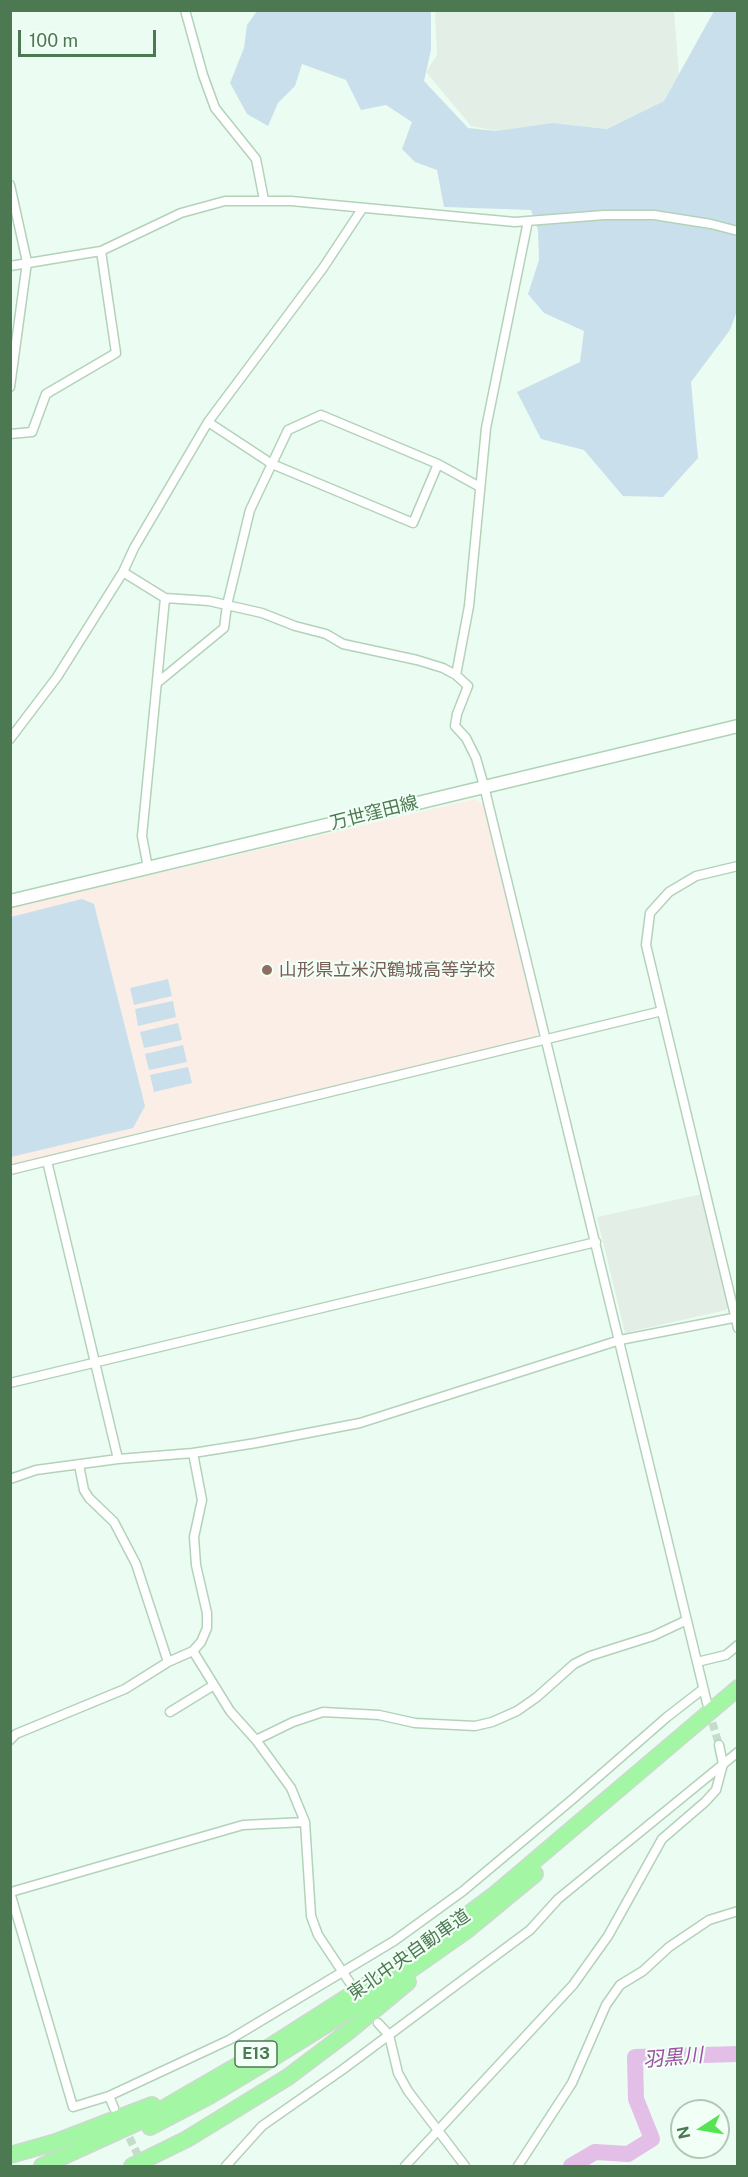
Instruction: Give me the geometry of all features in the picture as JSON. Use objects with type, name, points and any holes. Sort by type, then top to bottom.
[{"type":"highway","name":"東北中央自動車道","points":[[42,2166],[145,2119],[314,2019],[418,1952],[459,1922],[738,1688]]},
{"type":"highway","name":"東北中央自動車道","points":[[66,2166],[148,2128],[231,2083],[339,2017],[466,1931],[738,1700]]},
{"type":"highway","points":[[132,2166],[187,2139],[288,2077],[366,2017],[466,1931]]},
{"type":"highway","points":[[10,2155],[56,2142],[206,2084]]},
{"type":"main road","name":"万世窪田線","points":[[10,901],[738,726]]},
{"type":"street","points":[[185,10],[203,75],[216,108],[256,159],[264,200]]},
{"type":"street","points":[[10,185],[27,262],[10,387]]},
{"type":"street","points":[[10,266],[101,251],[181,213],[225,201],[264,200],[479,219],[528,221],[604,215],[654,215],[711,224],[738,231]]},
{"type":"street","points":[[10,739],[57,677],[123,572],[134,548],[208,422],[324,268],[362,209]]},
{"type":"street","points":[[456,675],[469,606],[486,428],[528,221]]},
{"type":"street","points":[[10,434],[32,432],[46,394],[116,354],[101,251]]},
{"type":"street","points":[[157,682],[224,628],[227,604],[250,510],[288,430],[321,415],[438,464],[480,487]]},
{"type":"street","points":[[208,422],[272,465],[413,523],[438,464]]},
{"type":"street","points":[[123,572],[165,598],[209,601],[262,613],[295,626],[326,634],[353,647],[417,660],[443,669],[456,675],[468,686],[457,714],[455,726],[466,738],[476,758],[484,786],[707,1703]]},
{"type":"street","points":[[148,868],[142,836],[165,598]]},
{"type":"street","points":[[738,866],[696,876],[669,892],[650,913],[646,945],[738,1328]]},
{"type":"street","points":[[10,1170],[662,1011]]},
{"type":"street","points":[[47,1161],[118,1459]]},
{"type":"street","points":[[10,1383],[596,1242]]},
{"type":"street","points":[[10,1479],[36,1470],[118,1459],[192,1453],[360,1423],[620,1340],[736,1317]]},
{"type":"street","points":[[10,1740],[16,1734],[125,1689],[168,1662],[192,1651],[201,1642],[207,1628],[207,1613],[196,1565],[194,1537],[202,1500],[192,1453]]},
{"type":"street","points":[[79,1465],[84,1490],[89,1498],[114,1522],[136,1564],[168,1662]]},
{"type":"street","points":[[256,1740],[293,1722],[323,1712],[379,1715],[415,1722],[482,1725],[517,1711],[537,1697],[574,1664],[590,1656],[653,1636],[687,1620]]},
{"type":"street","points":[[697,1662],[726,1655],[738,1645]]},
{"type":"street","points":[[192,1651],[230,1712],[256,1740],[291,1788],[305,1822],[311,1916],[318,1935],[352,1986]]},
{"type":"street","points":[[170,1712],[213,1685]]},
{"type":"street","points":[[305,1822],[243,1825],[11,1892],[73,2107],[109,2096],[229,2040],[394,1941],[445,1905],[703,1689]]},
{"type":"street","points":[[405,2166],[440,2131],[573,1985],[608,1936],[662,1839],[716,1790],[723,1764],[718,1745]]},
{"type":"street","points":[[226,2166],[262,2126],[530,1930],[558,1899],[738,1752]]},
{"type":"street","points":[[518,2166],[572,2083],[606,2005],[620,1985],[644,1971],[669,1947],[709,1920],[738,1911]]},
{"type":"street","points":[[378,2023],[389,2035],[398,2073],[408,2091],[465,2166]]},
{"type":"street","points":[[109,2096],[114,2108]]},
{"type":"shaded area","points":[[257,11],[431,11],[431,50],[424,81],[468,128],[496,131],[552,123],[607,129],[664,101],[714,11],[737,11],[737,311],[730,330],[691,382],[698,458],[663,497],[623,496],[584,450],[541,439],[517,392],[580,362],[584,331],[544,313],[528,294],[539,260],[538,230],[531,210],[444,207],[437,170],[415,162],[402,149],[412,122],[386,105],[361,110],[346,80],[302,64],[295,86],[278,103],[268,126],[247,114],[230,83],[244,48],[247,25]]},
{"type":"shaded area","points":[[435,11],[674,11],[679,74],[664,101],[607,129],[552,123],[497,131],[471,126],[426,72],[437,55]]},
{"type":"shaded area","name":"山形県立米沢鶴城高等学校","points":[[475,799],[483,804],[539,1032],[535,1039],[11,1165],[11,908]]},
{"type":"shaded area","points":[[82,899],[94,904],[145,1106],[133,1128],[11,1157],[11,917]]},
{"type":"shaded area","points":[[168,979],[172,996],[134,1005],[130,988]]},
{"type":"shaded area","points":[[173,1001],[176,1017],[138,1026],[135,1009]]},
{"type":"shaded area","points":[[178,1023],[182,1040],[144,1048],[140,1032]]},
{"type":"shaded area","points":[[183,1045],[187,1062],[149,1070],[145,1054]]},
{"type":"shaded area","points":[[188,1067],[192,1083],[154,1092],[150,1075]]},
{"type":"shaded area","points":[[702,1194],[729,1306],[726,1310],[625,1333],[597,1217]]},
{"type":"waterway","name":"羽黒川","points":[[571,2166],[595,2152],[628,2154],[652,2139],[636,2099],[635,2057],[738,2054]]},
{"type":"tunnel","points":[[709,1711],[719,1745]]},
{"type":"tunnel","points":[[124,2127],[142,2163]]},
{"type":"place","name":"山形県立米沢鶴城高等学校","points":[[267,970]]}]
